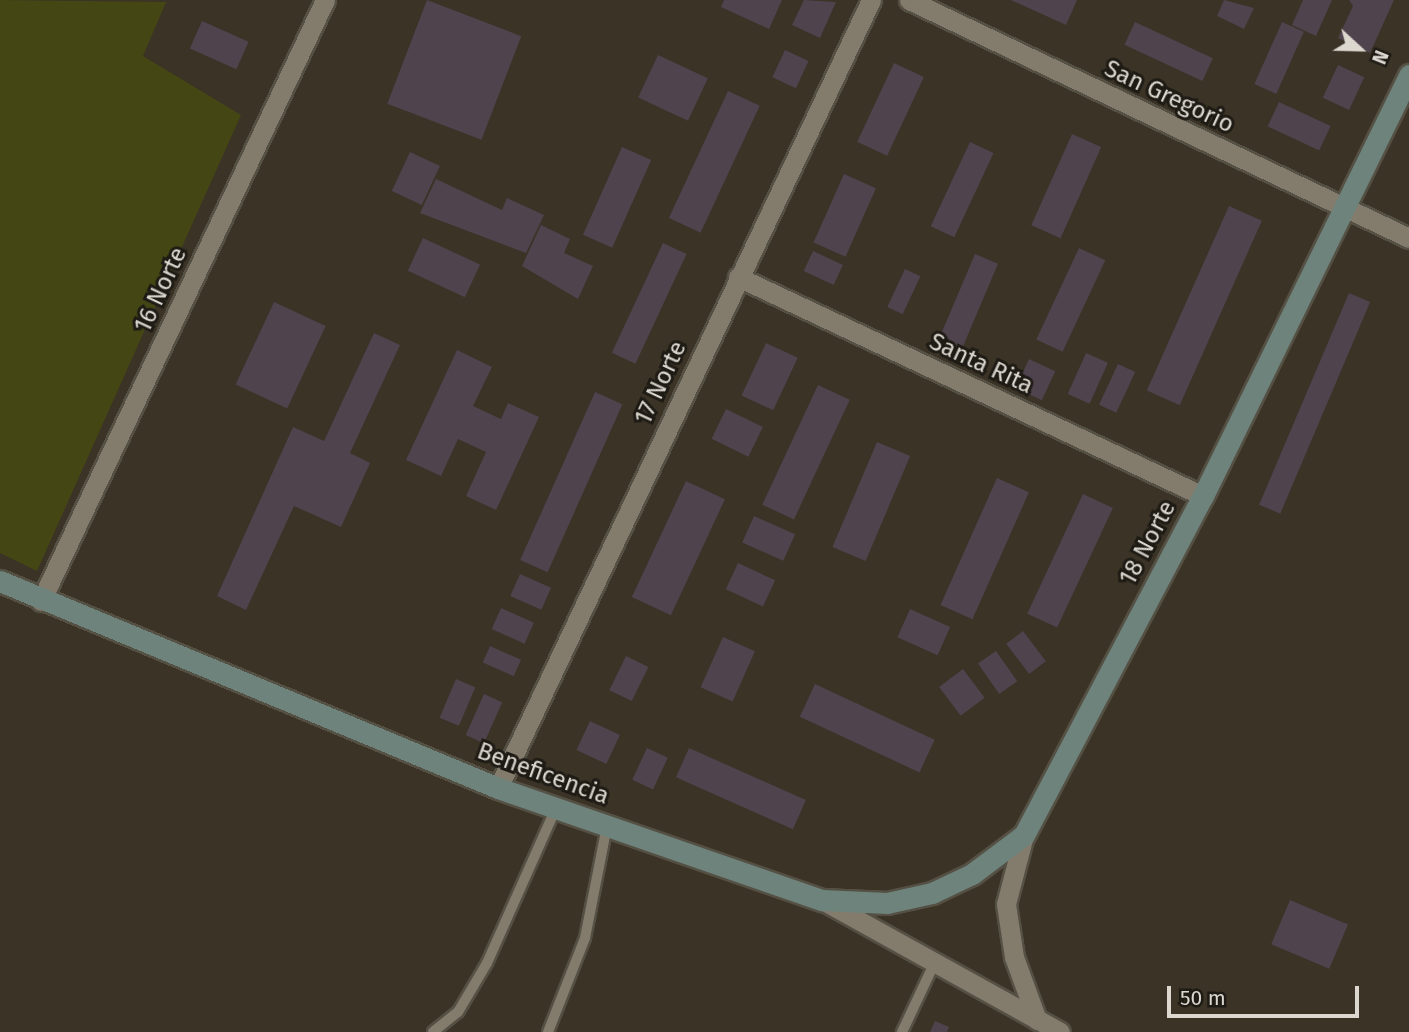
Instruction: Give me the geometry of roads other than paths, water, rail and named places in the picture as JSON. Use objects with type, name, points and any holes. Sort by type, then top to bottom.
[{"type":"main road","name":"18 Norte","points":[[822,900],[887,903],[932,893],[972,874],[1024,835],[1203,496],[1409,75]]},
{"type":"main road","name":"Beneficencia","points":[[0,581],[41,601],[498,788],[822,900]]},
{"type":"street","name":"16 Norte","points":[[41,601],[326,0]]},
{"type":"street","name":"17 Norte","points":[[498,788],[871,0]]},
{"type":"street","name":"San Gregorio","points":[[909,0],[1409,238]]},
{"type":"street","name":"Santa Rita","points":[[738,277],[1203,496]]},
{"type":"street","points":[[1024,835],[1006,904],[1014,957],[1037,1020]]},
{"type":"street","name":"Beneficencia","points":[[822,900],[1060,1032]]},
{"type":"lane","points":[[433,1032],[458,1012],[487,963],[556,808]]},
{"type":"lane","points":[[548,1032],[585,938],[607,825]]},
{"type":"lane","points":[[902,1032],[935,962]]}]
